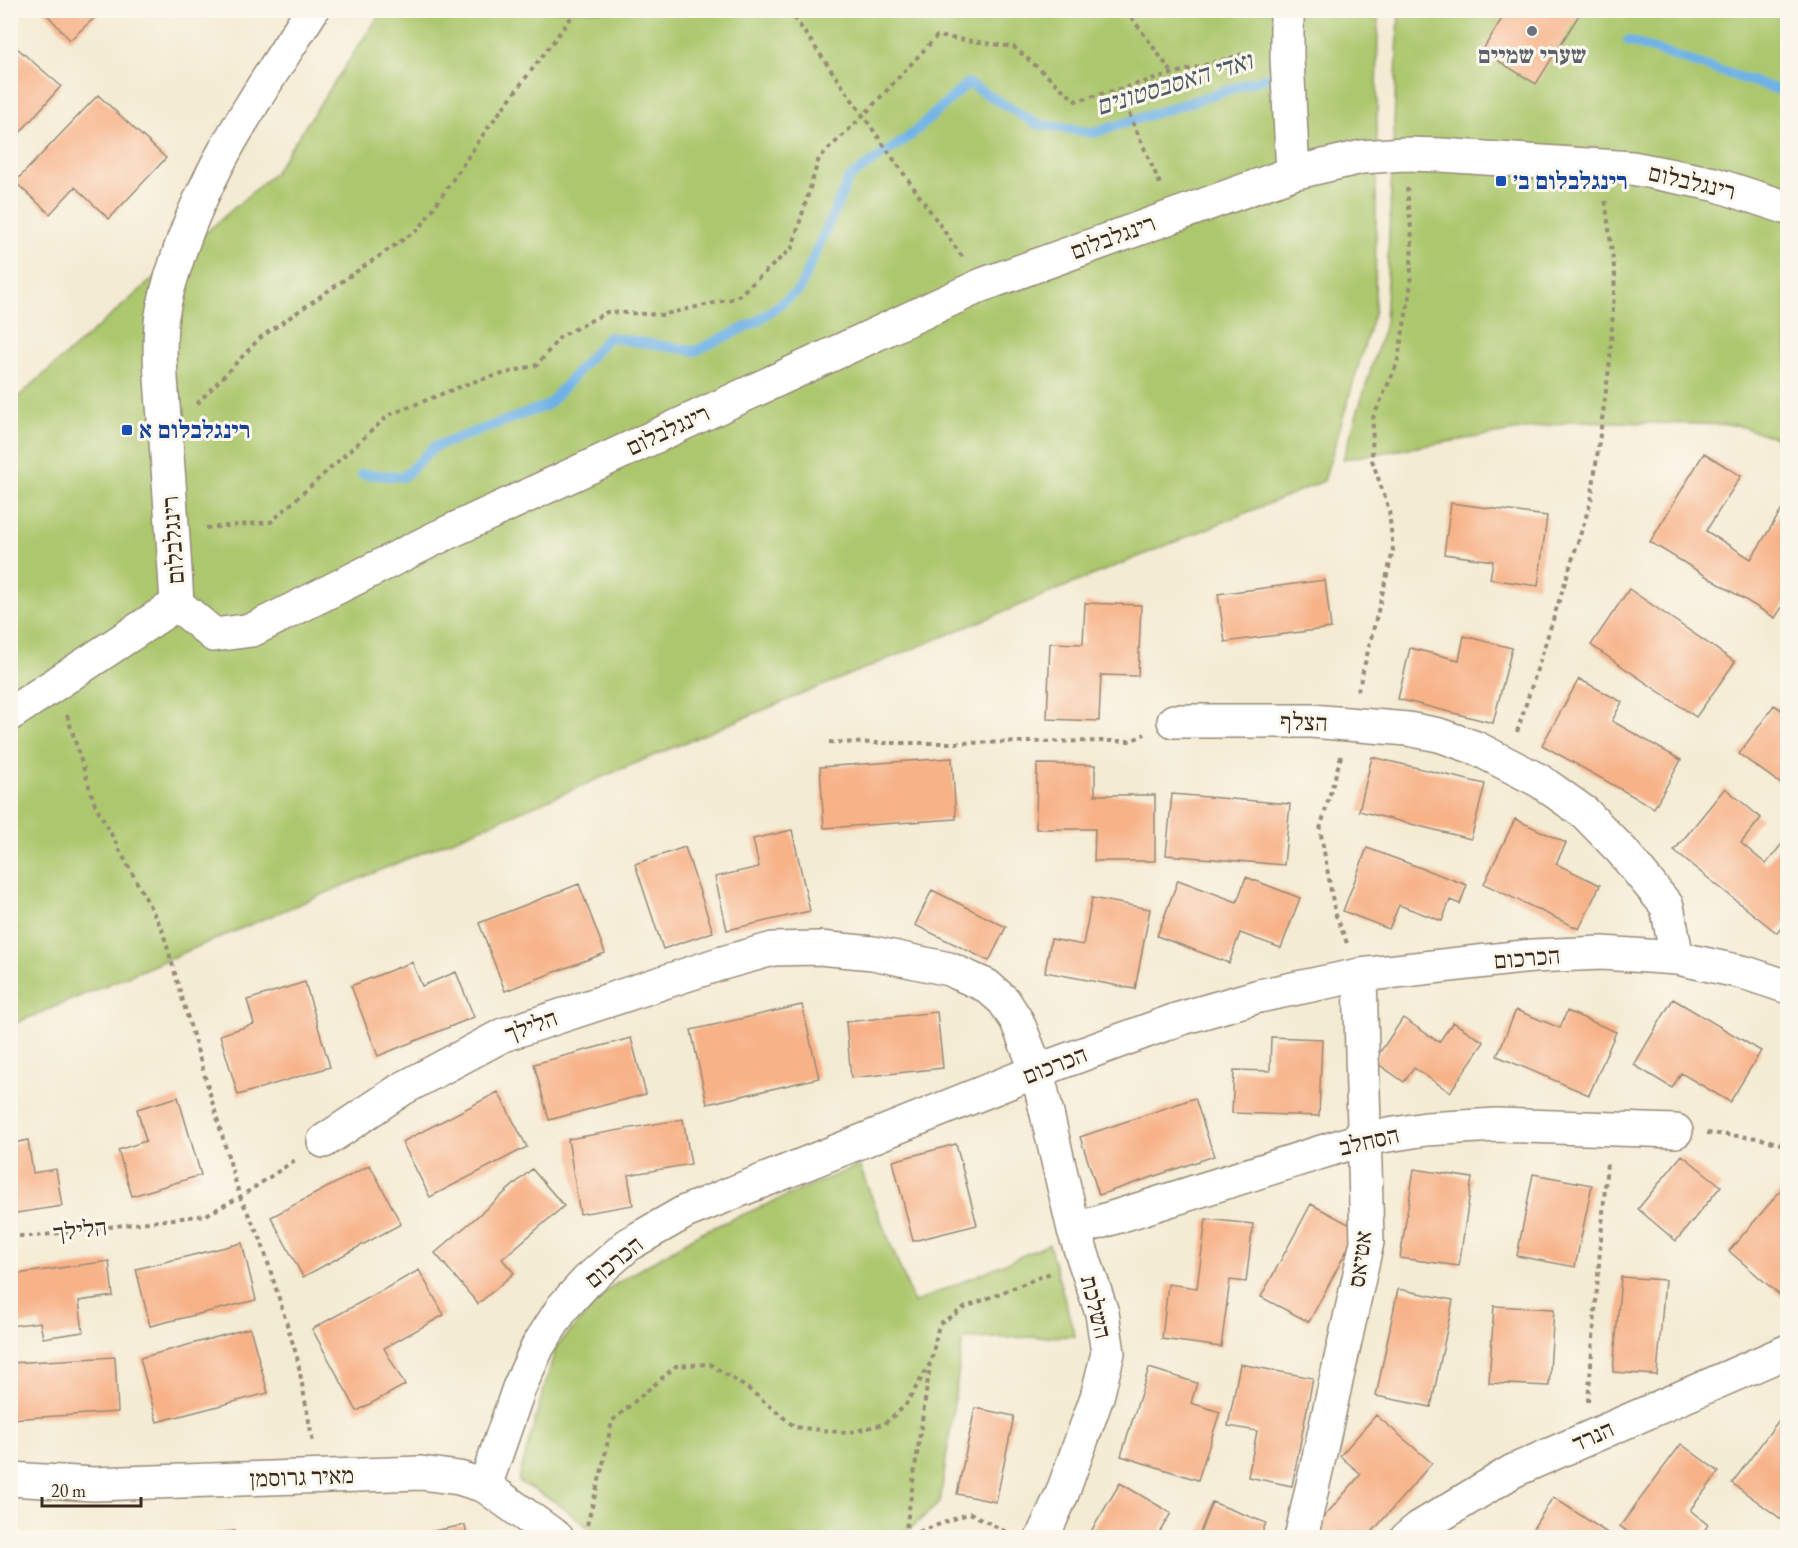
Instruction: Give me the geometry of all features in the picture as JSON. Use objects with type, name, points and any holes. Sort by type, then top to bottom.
[{"type":"street","name":"רינגלבלום","points":[[312,10],[229,142],[202,194],[183,239],[161,322],[161,389],[177,604],[214,635],[252,630],[436,538],[982,285],[1293,172],[1362,157],[1404,154],[1632,168],[1714,184],[1788,208]]},
{"type":"street","points":[[1287,26],[1293,172]]},
{"type":"street","points":[[10,714],[177,604]]},
{"type":"street","name":"הצלף","points":[[1174,721],[1311,721],[1408,729],[1439,735],[1476,748],[1540,781],[1585,813],[1622,850],[1667,906],[1677,958]]},
{"type":"street","name":"הלילך","points":[[324,1141],[402,1089],[503,1035],[718,964],[773,949],[819,948],[873,953],[949,969],[987,986],[1004,1000],[1017,1021],[1037,1071]]},
{"type":"street","name":"הכרכום","points":[[484,1486],[519,1388],[538,1346],[563,1307],[587,1281],[629,1244],[686,1212],[1037,1071],[1179,1019],[1259,996],[1360,975],[1533,956],[1602,953],[1677,958],[1746,973],[1788,987]]},
{"type":"street","name":"אטיאס","points":[[1301,1538],[1367,1242],[1360,975]]},
{"type":"street","name":"השלכת","points":[[1037,1071],[1079,1245],[1102,1313],[1107,1353],[1098,1396],[1062,1494],[1042,1538]]},
{"type":"street","name":"הסחלב","points":[[1079,1245],[1363,1139],[1426,1129],[1497,1125],[1676,1131]]},
{"type":"street","name":"הנרד","points":[[1407,1538],[1419,1528],[1513,1471],[1788,1351]]},
{"type":"street","name":"מאיר גרוסמן","points":[[10,1479],[94,1484],[421,1473],[459,1478],[484,1486]]},
{"type":"street","points":[[484,1486],[572,1533]]},
{"type":"path","points":[[166,438],[261,337],[420,228],[487,129],[577,10]]},
{"type":"path","points":[[789,10],[982,285]]},
{"type":"path","points":[[1126,10],[1173,74]]},
{"type":"path","points":[[172,530],[271,522],[388,415],[472,382],[537,365],[560,337],[607,312],[661,315],[736,298],[792,248],[819,158],[863,116],[937,36],[1014,47],[1076,101],[1173,74],[1287,26]]},
{"type":"path","points":[[1118,89],[1173,215]]},
{"type":"path","points":[[1360,975],[1335,913],[1320,829],[1393,551],[1389,510],[1372,460],[1372,449],[1373,418],[1397,364],[1410,293],[1412,239],[1404,154]]},
{"type":"path","points":[[1506,764],[1591,501],[1610,361],[1615,275],[1600,167]]},
{"type":"path","points":[[57,683],[94,802],[162,929],[240,1197],[261,1240],[297,1357],[319,1476]]},
{"type":"path","points":[[829,742],[916,745],[1008,741],[1131,741],[1174,721]]},
{"type":"path","points":[[1584,1440],[1610,1128]]},
{"type":"path","points":[[1676,1131],[1758,1138],[1788,1146]]},
{"type":"path","name":"הלילך","points":[[10,1236],[35,1236],[206,1215],[240,1197],[324,1141]]},
{"type":"path","points":[[1016,1538],[970,1513],[904,1537],[939,1324],[966,1306],[1079,1245]]},
{"type":"path","points":[[572,1533],[612,1421],[676,1366],[710,1364],[750,1390],[795,1427],[847,1433],[884,1424],[905,1406],[931,1362]]},
{"type":"green space","points":[[382,11],[1378,11],[1375,310],[1324,481],[741,719],[11,1025],[10,404],[274,173]]},
{"type":"green space","points":[[1399,11],[1787,11],[1787,441],[1736,425],[1575,421],[1343,459],[1385,324]]},
{"type":"green space","points":[[859,1165],[914,1303],[1049,1244],[1075,1336],[963,1339],[940,1502],[901,1537],[601,1537],[554,1501],[518,1481],[556,1347],[611,1287],[700,1233]]},
{"type":"building","points":[[43,10],[103,10],[70,40]]},
{"type":"building","name":"שערי שמיים","points":[[1507,10],[1582,10],[1536,84],[1482,51]]},
{"type":"building","points":[[10,42],[61,86],[10,144]]},
{"type":"building","points":[[98,95],[166,158],[109,219],[75,187],[50,214],[15,182]]},
{"type":"building","points":[[1704,453],[1741,476],[1706,531],[1751,559],[1788,500],[1788,598],[1775,618],[1650,542]]},
{"type":"building","points":[[1451,503],[1547,516],[1538,586],[1490,579],[1493,561],[1444,554]]},
{"type":"building","points":[[1325,580],[1331,628],[1225,642],[1218,594]]},
{"type":"building","points":[[1629,589],[1735,662],[1696,717],[1591,645]]},
{"type":"building","points":[[1085,603],[1141,605],[1138,676],[1101,675],[1099,721],[1047,719],[1050,643],[1083,644]]},
{"type":"building","points":[[1464,636],[1512,648],[1493,723],[1398,699],[1410,648],[1459,660]]},
{"type":"building","points":[[1579,679],[1622,702],[1612,721],[1681,760],[1654,808],[1542,745]]},
{"type":"building","points":[[1774,705],[1788,714],[1788,789],[1739,754]]},
{"type":"building","points":[[1372,757],[1485,784],[1471,839],[1359,811]]},
{"type":"building","points":[[952,758],[956,819],[824,828],[820,767]]},
{"type":"building","points":[[1037,764],[1095,765],[1095,795],[1155,795],[1155,861],[1094,861],[1095,829],[1036,829]]},
{"type":"building","points":[[1725,788],[1761,818],[1741,843],[1766,864],[1785,840],[1788,842],[1788,920],[1777,933],[1674,851]]},
{"type":"building","points":[[1172,794],[1290,804],[1284,865],[1166,855]]},
{"type":"building","points":[[1515,819],[1566,843],[1556,864],[1600,885],[1579,929],[1484,884]]},
{"type":"building","points":[[792,830],[810,911],[727,930],[715,877],[759,867],[753,839]]},
{"type":"building","points":[[685,847],[713,932],[663,949],[635,864]]},
{"type":"building","points":[[1367,848],[1467,885],[1460,904],[1450,900],[1442,921],[1399,905],[1389,929],[1343,911]]},
{"type":"building","points":[[1246,877],[1300,898],[1281,948],[1240,933],[1229,963],[1157,936],[1178,880],[1237,902]]},
{"type":"building","points":[[579,884],[605,953],[505,991],[479,923]]},
{"type":"building","points":[[932,890],[1006,927],[989,961],[915,925]]},
{"type":"building","points":[[1092,898],[1150,909],[1135,989],[1045,972],[1051,939],[1083,945]]},
{"type":"building","points":[[412,962],[422,986],[456,972],[474,1017],[378,1056],[351,986]]},
{"type":"building","points":[[305,982],[330,1067],[238,1095],[220,1035],[254,1024],[247,1000]]},
{"type":"building","points":[[1673,999],[1761,1051],[1730,1102],[1681,1073],[1672,1088],[1634,1065]]},
{"type":"building","points":[[802,1005],[819,1078],[707,1104],[691,1030]]},
{"type":"building","points":[[1516,1010],[1560,1028],[1567,1011],[1616,1032],[1589,1095],[1497,1056]]},
{"type":"building","points":[[937,1012],[943,1068],[851,1078],[846,1022]]},
{"type":"building","points":[[1403,1018],[1439,1042],[1453,1022],[1484,1042],[1450,1092],[1414,1068],[1404,1082],[1374,1061]]},
{"type":"building","points":[[1271,1037],[1322,1039],[1319,1116],[1232,1113],[1234,1070],[1270,1071]]},
{"type":"building","points":[[631,1038],[646,1094],[549,1120],[534,1064]]},
{"type":"building","points":[[498,1092],[527,1147],[430,1197],[402,1142]]},
{"type":"building","points":[[178,1097],[201,1175],[132,1196],[118,1150],[146,1141],[137,1109]]},
{"type":"building","points":[[1195,1098],[1214,1156],[1099,1195],[1080,1137]]},
{"type":"building","points":[[683,1119],[691,1164],[628,1175],[633,1205],[580,1214],[568,1139]]},
{"type":"building","points":[[28,1140],[33,1173],[56,1169],[62,1206],[10,1214],[10,1144]]},
{"type":"building","points":[[956,1144],[977,1225],[913,1241],[893,1161]]},
{"type":"building","points":[[1682,1155],[1721,1186],[1676,1241],[1638,1209]]},
{"type":"building","points":[[370,1165],[401,1224],[303,1277],[271,1217]]},
{"type":"building","points":[[532,1169],[564,1206],[502,1259],[514,1273],[478,1304],[435,1253]]},
{"type":"building","points":[[1414,1169],[1472,1178],[1459,1266],[1400,1258]]},
{"type":"building","points":[[1533,1174],[1592,1185],[1575,1267],[1517,1256]]},
{"type":"building","points":[[1788,1182],[1788,1290],[1782,1297],[1729,1251]]},
{"type":"building","points":[[1311,1204],[1358,1229],[1309,1322],[1261,1297]]},
{"type":"building","points":[[1206,1219],[1253,1224],[1246,1282],[1230,1280],[1221,1347],[1162,1339],[1168,1284],[1197,1288]]},
{"type":"building","points":[[242,1243],[256,1300],[150,1326],[136,1269]]},
{"type":"building","points":[[109,1261],[113,1296],[79,1301],[83,1332],[43,1338],[40,1322],[10,1326],[10,1275]]},
{"type":"building","points":[[419,1270],[444,1315],[384,1348],[405,1385],[357,1411],[312,1329]]},
{"type":"building","points":[[1621,1277],[1665,1280],[1657,1375],[1613,1372]]},
{"type":"building","points":[[1398,1289],[1453,1300],[1431,1407],[1376,1396]]},
{"type":"building","points":[[1494,1306],[1554,1309],[1549,1386],[1489,1383]]},
{"type":"building","points":[[250,1328],[268,1393],[157,1422],[140,1358]]},
{"type":"building","points":[[115,1357],[118,1412],[10,1419],[10,1363]]},
{"type":"building","points":[[1240,1364],[1313,1378],[1292,1486],[1248,1477],[1257,1431],[1228,1426]]},
{"type":"building","points":[[1149,1368],[1197,1383],[1191,1403],[1220,1412],[1198,1480],[1121,1456]]},
{"type":"building","points":[[975,1408],[1014,1416],[996,1502],[957,1494]]},
{"type":"building","points":[[1788,1408],[1788,1517],[1784,1521],[1732,1483]]},
{"type":"building","points":[[1376,1415],[1432,1463],[1367,1538],[1317,1538],[1311,1532],[1361,1474],[1340,1456]]},
{"type":"building","points":[[1681,1444],[1719,1472],[1690,1510],[1708,1525],[1699,1538],[1636,1538],[1620,1526]]},
{"type":"building","points":[[1120,1483],[1171,1513],[1156,1538],[1087,1538]]},
{"type":"building","points":[[1553,1497],[1615,1538],[1527,1538]]},
{"type":"building","points":[[1212,1502],[1266,1523],[1260,1538],[1198,1538]]},
{"type":"building","points":[[465,1525],[467,1538],[407,1538],[407,1536]]},
{"type":"building","points":[[234,1531],[234,1538],[196,1538],[196,1536]]},
{"type":"waterway","name":"ואדי האסבסטונים","points":[[1628,41],[1788,93]]},
{"type":"waterway","name":"ואדי האסבסטונים","points":[[362,474],[403,477],[434,447],[548,405],[608,337],[695,351],[756,322],[799,290],[849,178],[910,136],[968,83],[1037,124],[1094,133],[1284,72]]},
{"type":"place","name":"שערי שמיים","points":[[1532,31]]},
{"type":"place","name":"רינגלבלום ב׳","points":[[1501,181]]},
{"type":"place","name":"רינגלבלום א","points":[[127,430]]}]
